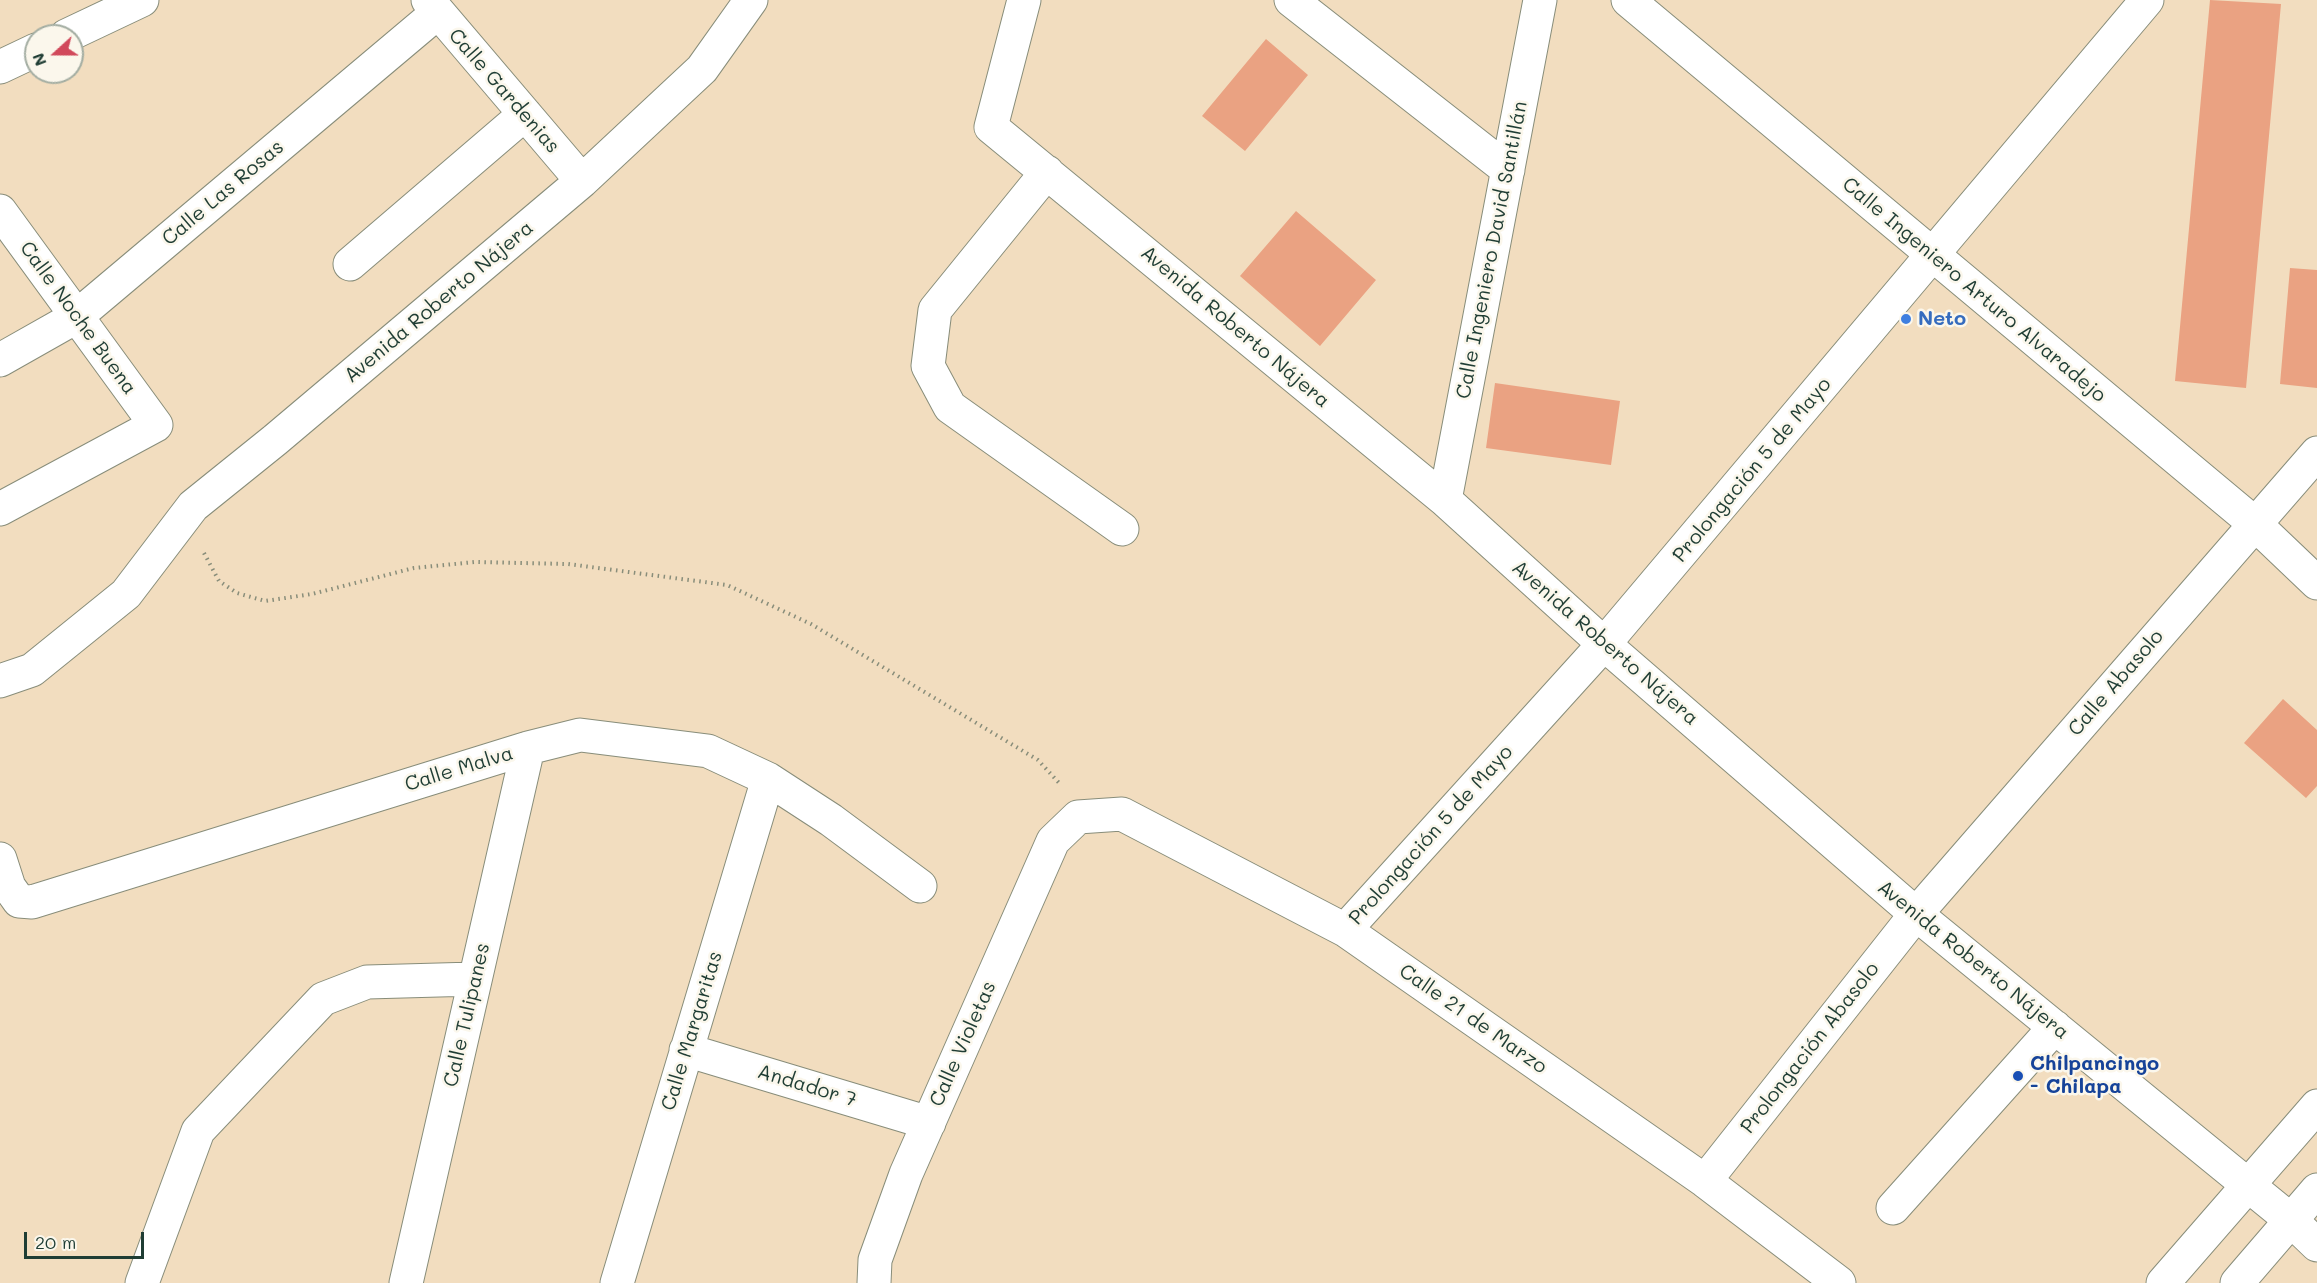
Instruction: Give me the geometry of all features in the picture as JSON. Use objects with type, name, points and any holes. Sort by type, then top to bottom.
[{"type":"street","points":[[84,27],[142,0]]},
{"type":"street","name":"Avenida Roberto Nájera","points":[[0,681],[32,670],[121,598],[193,506],[275,440],[582,181],[702,69],[751,0]]},
{"type":"street","name":"Avenida Roberto Nájera","points":[[1024,0],[991,127],[1445,500],[1604,644],[1916,914],[2292,1221],[2317,1245]]},
{"type":"street","points":[[1291,0],[1508,170]]},
{"type":"street","name":"Calle Ingeniero David Santillán","points":[[1445,500],[1540,0]]},
{"type":"street","name":"Calle Ingeniero Arturo Alvaradejo","points":[[1628,0],[2254,523],[2317,583]]},
{"type":"street","name":"Prolongación 5 de Mayo","points":[[1345,930],[1604,644],[2147,0]]},
{"type":"street","name":"Calle Gardenias","points":[[432,7],[582,181]]},
{"type":"street","name":"Calle Las Rosas","points":[[0,360],[76,317],[432,7]]},
{"type":"street","points":[[0,67],[24,56]]},
{"type":"street","points":[[350,264],[525,114]]},
{"type":"street","points":[[1047,172],[935,310],[928,366],[950,407],[1122,529]]},
{"type":"street","name":"Calle Noche Buena","points":[[0,211],[156,425],[0,509]]},
{"type":"street","name":"Calle Abasolo","points":[[1916,914],[2317,453]]},
{"type":"street","name":"Calle Malva","points":[[0,859],[9,887],[19,901],[32,902],[528,748],[580,735],[708,752],[768,779],[831,820],[920,886]]},
{"type":"street","name":"Calle Tulipanes","points":[[406,1283],[528,748]]},
{"type":"street","name":"Calle Margaritas","points":[[617,1283],[768,779]]},
{"type":"street","name":"Calle 21 de Marzo","points":[[1078,817],[1122,814],[1345,930],[1705,1181],[1839,1283]]},
{"type":"street","name":"Calle Violetas","points":[[874,1283],[875,1260],[906,1174],[1053,841],[1078,817]]},
{"type":"street","name":"Prolongación Abasolo","points":[[1705,1181],[1916,914]]},
{"type":"street","points":[[142,1283],[198,1131],[323,999],[367,982],[475,979]]},
{"type":"street","points":[[1893,1208],[2055,1027]]},
{"type":"street","name":"Andador 7","points":[[686,1050],[929,1123]]},
{"type":"street","points":[[2163,1283],[2317,1106]]},
{"type":"street","points":[[2237,1283],[2317,1190]]},
{"type":"path","points":[[193,506],[205,556],[219,581],[237,593],[265,601],[312,594],[414,568],[475,562],[567,564],[727,585],[812,624],[1038,760],[1060,784],[1078,817]]},
{"type":"building","points":[[2210,0],[2281,4],[2246,388],[2175,381]]},
{"type":"building","points":[[1266,39],[1308,75],[1245,151],[1202,116]]},
{"type":"building","points":[[1296,211],[1376,280],[1320,346],[1240,276]]},
{"type":"building","points":[[2290,268],[2317,270],[2317,388],[2280,384]]},
{"type":"building","points":[[1495,383],[1620,401],[1611,465],[1486,448]]},
{"type":"building","points":[[2283,699],[2317,730],[2317,786],[2306,798],[2244,743]]},
{"type":"place","name":"Neto","points":[[1906,319]]},
{"type":"place","name":"Chilpancingo - Chilapa","points":[[2018,1076]]}]
